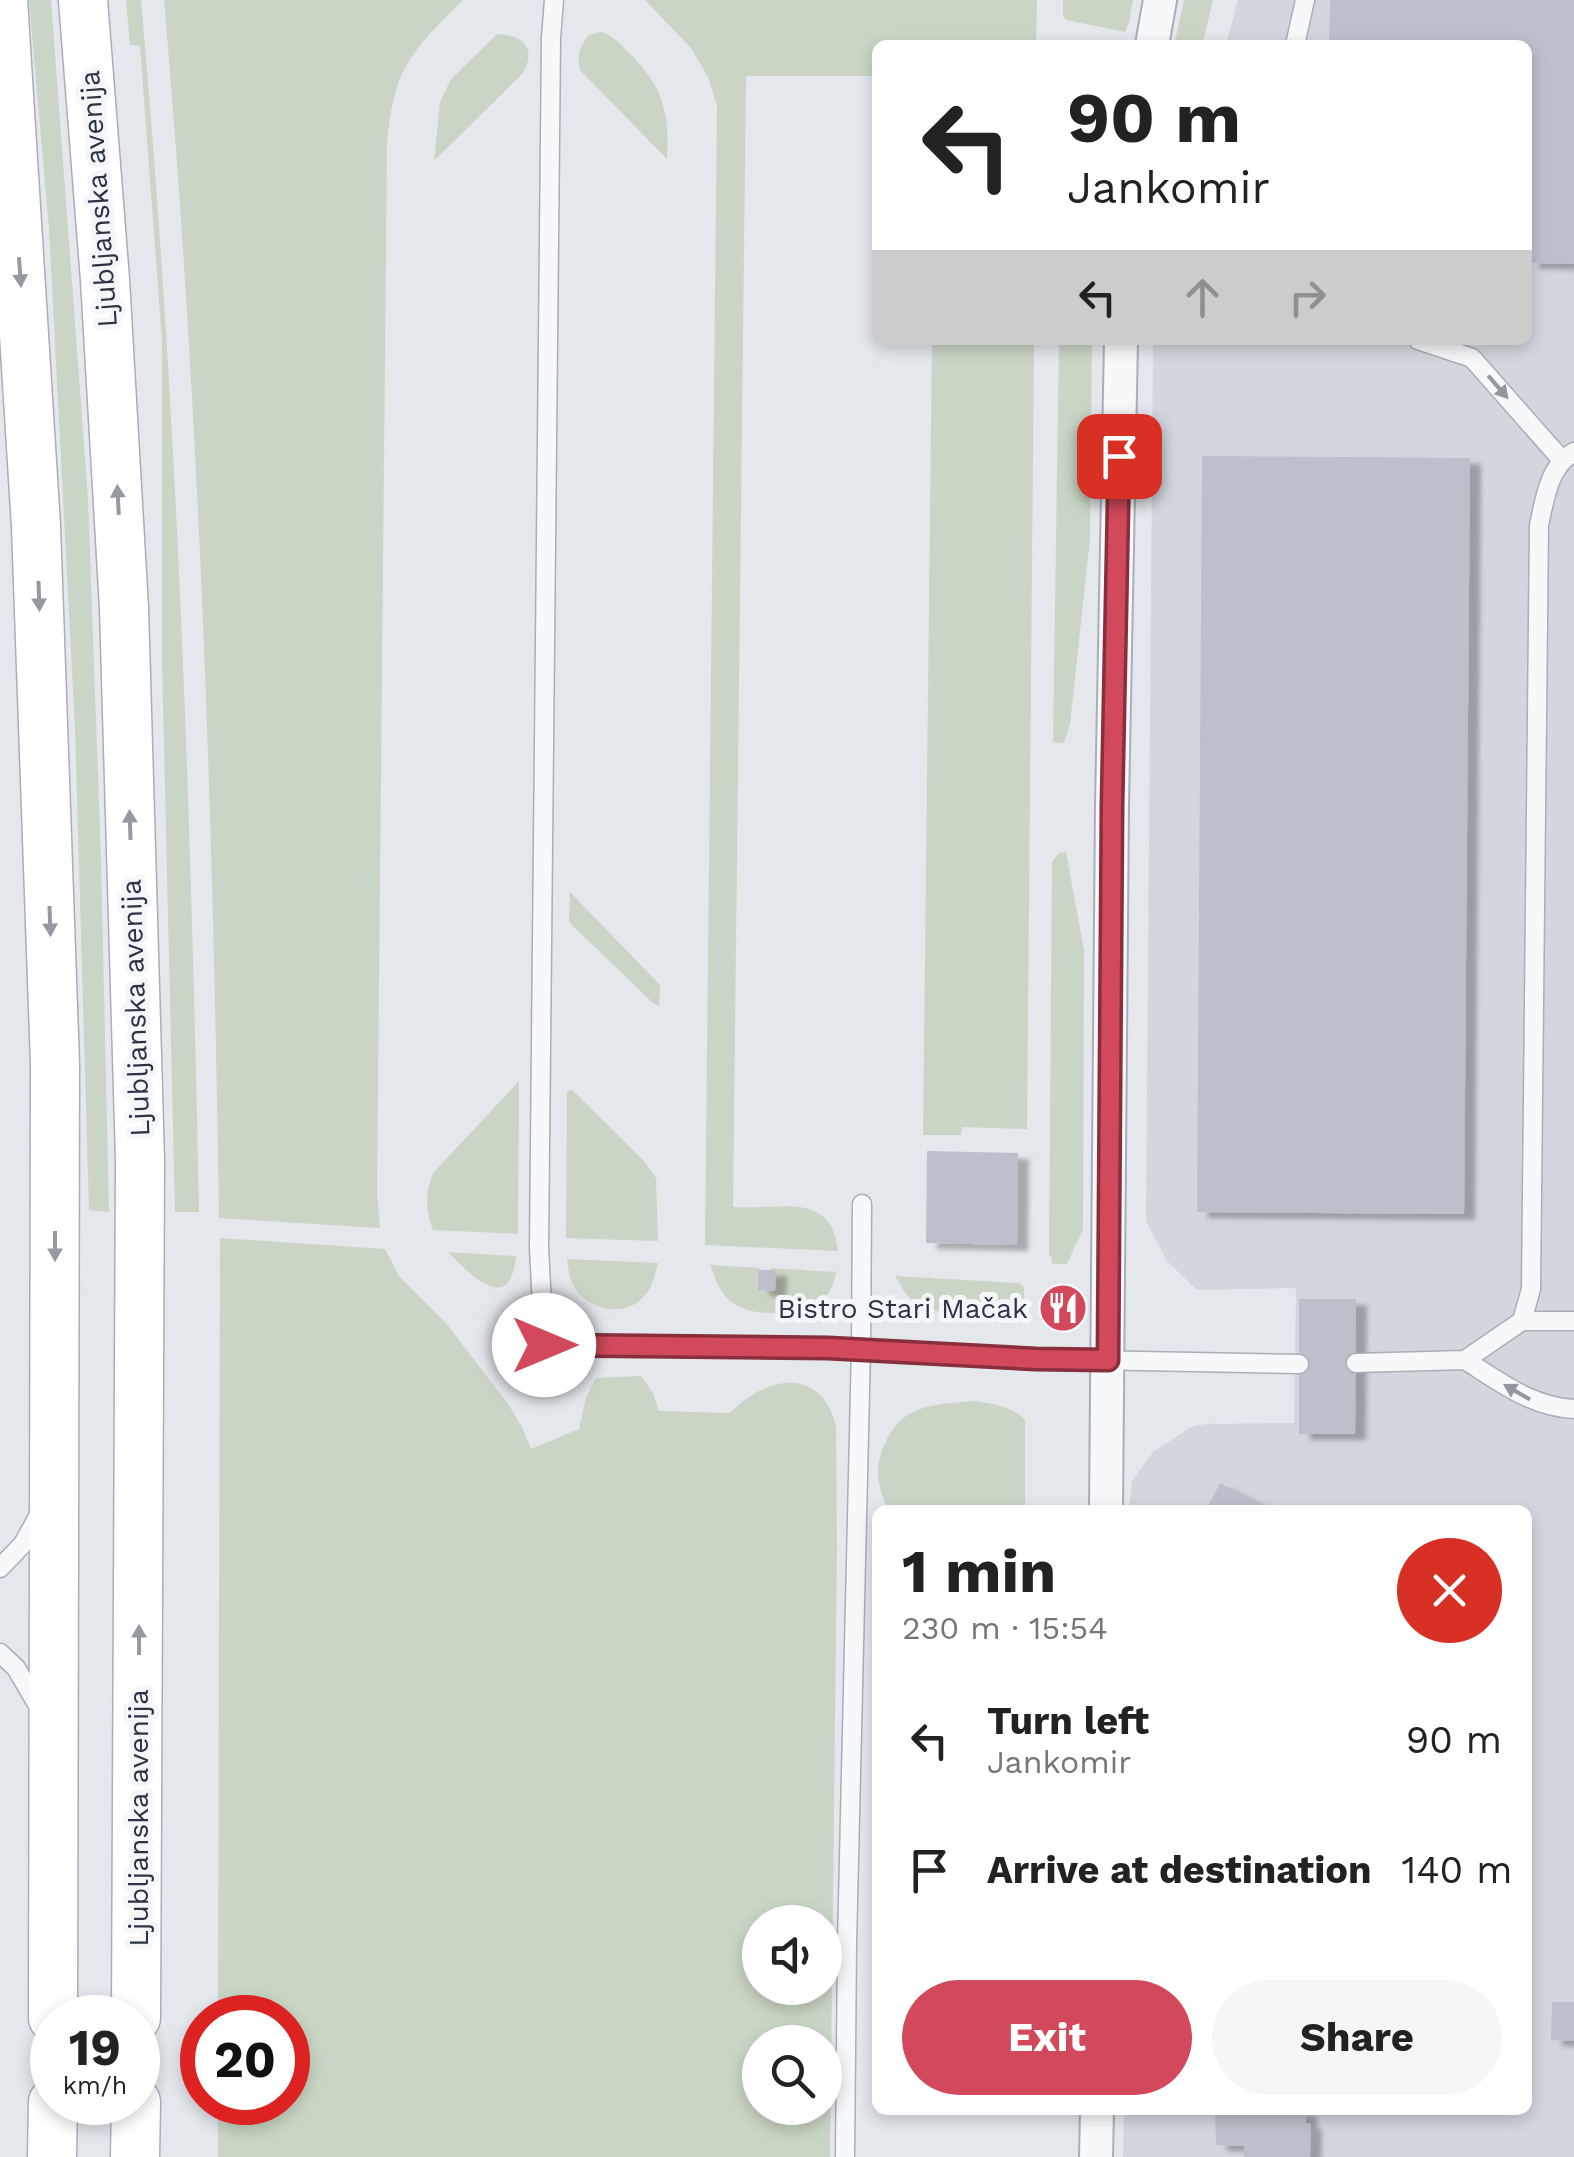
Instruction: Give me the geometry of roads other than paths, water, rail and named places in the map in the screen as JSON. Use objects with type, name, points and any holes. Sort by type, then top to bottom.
[{"type":"main road","points":[[3,0],[36,526],[55,1044],[53,1995]]},
{"type":"main road","name":"Ljubljanska avenija","points":[[83,0],[105,280],[124,608],[140,1160],[136,1995]]},
{"type":"main road","points":[[105,280],[125,156],[116,0]]},
{"type":"main road","points":[[52,2157],[53,2125]]},
{"type":"main road","points":[[135,2157],[136,2125]]},
{"type":"street","points":[[1153,40],[1160,0]]},
{"type":"street","points":[[1106,1505],[1121,345]]},
{"type":"street","points":[[1096,2157],[1097,2115]]},
{"type":"lane","points":[[554,0],[539,1247],[544,1345],[861,1348],[1036,1359],[1299,1364]]},
{"type":"lane","points":[[1296,40],[1305,0]]},
{"type":"lane","points":[[1433,345],[1472,358],[1568,456],[1548,488],[1539,525],[1531,1289],[1522,1320]]},
{"type":"lane","points":[[846,2157],[862,1204]]},
{"type":"lane","points":[[1465,1360],[1522,1320],[1574,1321]]},
{"type":"lane","points":[[1356,1362],[1465,1360],[1530,1400],[1574,1409]]},
{"type":"lane","points":[[0,1568],[24,1544],[55,1486]]},
{"type":"lane","points":[[0,1653],[16,1668],[55,1734]]},
{"type":"place","name":"Bistro Stari Mačak","points":[[1063,1308]]}]
